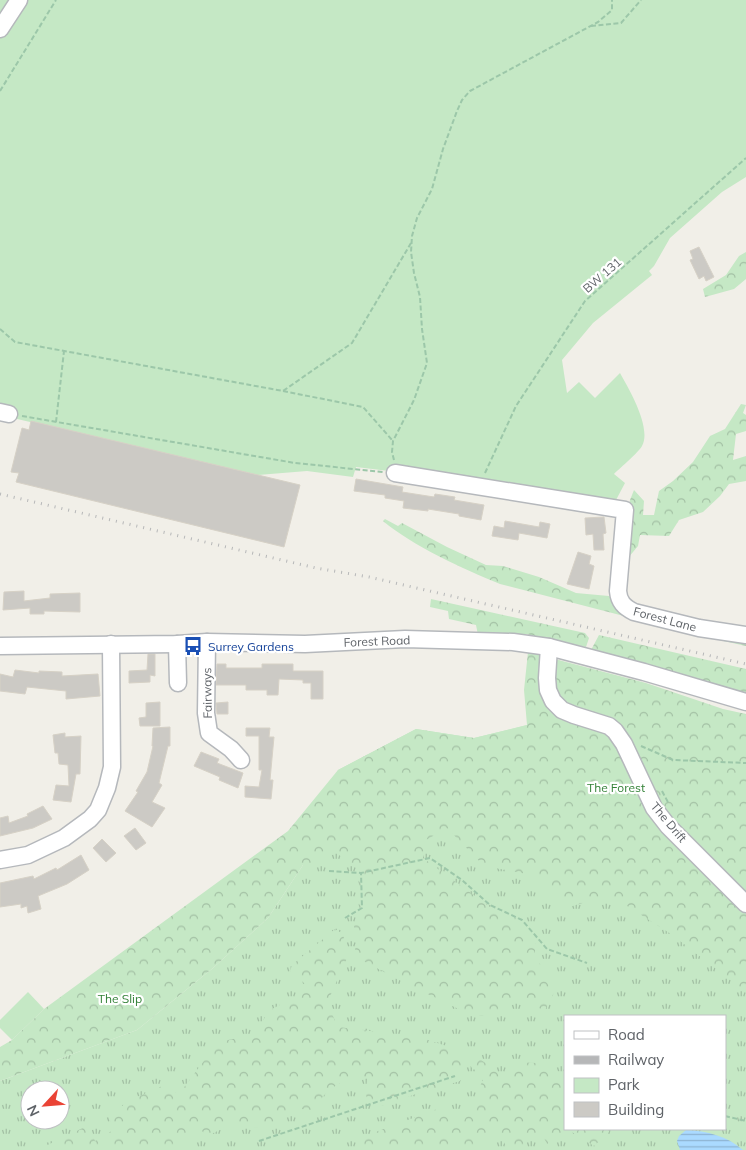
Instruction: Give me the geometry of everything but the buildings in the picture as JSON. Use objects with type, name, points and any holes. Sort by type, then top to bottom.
[{"type":"street","points":[[0,29],[20,0]]},
{"type":"street","points":[[395,473],[479,487]]},
{"type":"street","name":"Forest Lane","points":[[479,487],[626,510],[618,591],[621,602],[634,612],[699,628],[746,635]]},
{"type":"street","name":"Forest Road","points":[[0,646],[207,642],[305,644],[405,639],[513,642],[549,647],[644,672],[742,701]]},
{"type":"street","name":"Fairways","points":[[207,642],[206,713],[209,733],[241,760]]},
{"type":"street","points":[[0,860],[28,855],[64,838],[80,827],[98,810],[107,788],[112,767],[111,644]]},
{"type":"street","points":[[177,644],[178,683]]},
{"type":"street","name":"The Drift","points":[[549,647],[547,678],[548,690],[553,701],[562,710],[609,726],[615,731],[624,744],[654,808],[668,826],[746,904]]},
{"type":"path","points":[[0,91],[56,0]]},
{"type":"path","points":[[4,413],[295,463],[395,473],[392,452],[393,441],[414,400],[427,363],[420,297],[412,259],[412,241],[417,218],[432,189],[443,149],[462,100],[470,91],[608,15],[612,10],[612,0]]},
{"type":"path","points":[[588,26],[621,22],[641,0]]},
{"type":"path","name":"BW 131","points":[[479,487],[516,406],[585,301],[746,158]]},
{"type":"path","points":[[283,391],[352,344],[412,241]]},
{"type":"path","points":[[0,330],[15,342],[364,407],[393,441]]},
{"type":"path","points":[[56,422],[64,351]]},
{"type":"path","points":[[640,751],[637,744],[673,760],[746,762]]},
{"type":"path","points":[[660,787],[673,811]]},
{"type":"path","points":[[329,871],[361,873],[430,858],[462,880],[490,905],[522,920],[547,949],[587,962]]},
{"type":"path","points":[[345,918],[362,908],[361,873]]},
{"type":"path","points":[[259,1141],[455,1076]]},
{"type":"path","points":[[726,1116],[746,1121]]},
{"type":"green space","points":[[0,0],[746,0],[746,177],[722,192],[670,238],[654,266],[649,271],[652,275],[593,323],[562,360],[567,393],[579,382],[595,398],[620,373],[642,419],[644,438],[642,446],[614,474],[625,483],[616,500],[605,511],[389,471],[356,467],[353,477],[307,471],[258,475],[0,415]]},
{"type":"green space","points":[[746,252],[746,279],[734,289],[705,297],[703,289],[726,275],[739,256]]},
{"type":"green space","points":[[741,404],[746,405],[743,413],[746,415],[746,431],[736,434],[733,460],[746,456],[746,481],[729,484],[720,496],[703,512],[679,520],[669,536],[640,535],[638,546],[628,558],[623,558],[630,500],[634,490],[644,501],[643,515],[654,515],[659,491],[693,462],[710,436],[725,429]]},
{"type":"green space","points":[[385,519],[398,526],[402,523],[486,565],[503,566],[539,577],[576,593],[609,596],[617,607],[746,638],[746,646],[500,584],[423,548],[383,521]]},
{"type":"green space","points":[[431,599],[585,633],[589,638],[586,647],[526,634],[478,635],[476,625],[449,619],[448,611],[430,607]]},
{"type":"green space","points":[[599,635],[746,669],[746,698],[591,650]]},
{"type":"green space","name":"The Forest","points":[[528,652],[646,683],[723,709],[746,714],[746,992],[671,934],[610,895],[569,907],[527,874],[484,866],[447,828],[426,840],[423,858],[490,907],[514,916],[536,942],[534,958],[559,983],[545,1010],[515,1001],[498,1016],[471,1015],[354,956],[357,938],[354,927],[359,903],[358,869],[335,852],[319,861],[303,865],[268,918],[213,968],[137,1030],[0,1081],[0,1047],[12,1040],[44,1009],[288,831],[338,770],[416,729],[474,738],[527,725],[524,690]]},
{"type":"green space","points":[[527,725],[746,912],[746,1150],[0,1150],[0,1081],[137,1030],[213,968],[268,918],[303,865],[338,770],[416,729],[474,738]]},
{"type":"green space","points":[[335,929],[343,934],[348,956],[327,1003],[338,1027],[419,1037],[462,1051],[460,1081],[413,1095],[385,1106],[366,1101],[367,1078],[348,1081],[329,1090],[312,1110],[291,1108],[266,1128],[226,1127],[207,1136],[199,1128],[177,1150],[37,1150],[89,1125],[95,1141],[113,1130],[109,1117],[128,1101],[162,1086],[179,1094],[209,1054],[223,1041],[253,1035],[270,1010],[311,989],[290,971],[292,965]]},
{"type":"green space","points":[[28,992],[44,1009],[12,1040],[0,1028],[0,1020]]},
{"type":"green space","points":[[474,1055],[504,1076],[517,1062],[536,1063],[564,1074],[564,1130],[566,1130],[560,1138],[547,1144],[543,1136],[530,1137],[522,1150],[507,1150],[501,1134],[484,1139],[482,1150],[353,1150],[365,1136],[437,1109],[464,1121],[484,1077],[471,1067]]},
{"type":"green space","points":[[569,1130],[611,1130],[594,1146]]},
{"type":"water","points":[[686,1130],[716,1135],[730,1141],[743,1150],[680,1150],[677,1141],[679,1136]]},
{"type":"railway","points":[[0,494],[316,568],[369,577],[746,664]]},
{"type":"place","name":"Surrey Gardens","points":[[193,646]]},
{"type":"park label","name":"The Slip","points":[[120,998]]}]
